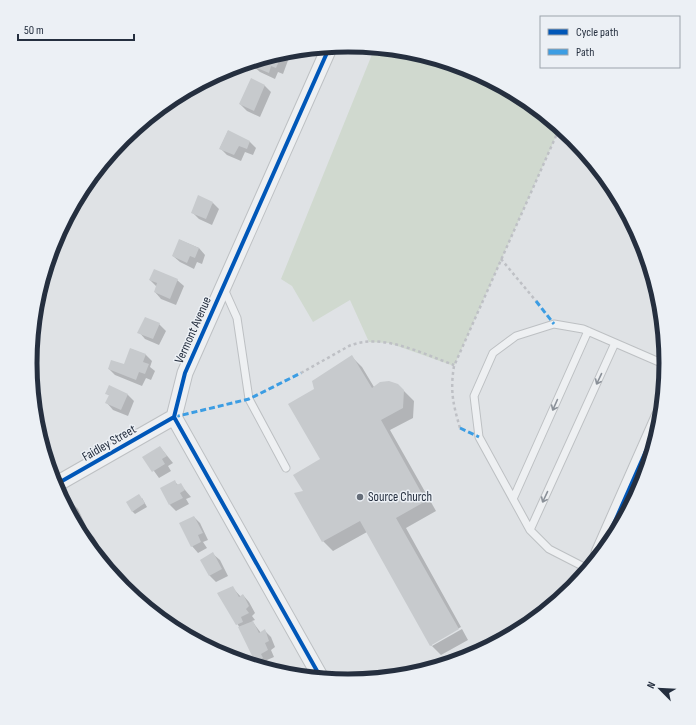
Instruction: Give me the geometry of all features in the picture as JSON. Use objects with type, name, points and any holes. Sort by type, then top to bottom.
[{"type":"street","name":"Vermont Avenue","points":[[174,417],[185,373],[327,52]]},
{"type":"street","name":"Faidley Street","points":[[61,482],[174,417]]},
{"type":"street","points":[[174,417],[318,672]]},
{"type":"street","points":[[615,522],[644,455]]},
{"type":"lane","points":[[223,287],[237,318],[249,399],[286,468]]},
{"type":"lane","points":[[583,567],[549,549],[530,530],[479,438],[474,396],[493,353],[516,336],[554,324],[588,332],[659,362]]},
{"type":"lane","points":[[513,499],[588,332]]},
{"type":"lane","points":[[530,530],[615,343]]},
{"type":"path","points":[[460,428],[452,403],[451,386],[454,365],[557,133]]},
{"type":"path","points":[[501,259],[536,301]]},
{"type":"path","points":[[301,373],[349,346],[369,342],[389,343],[454,365]]},
{"type":"shaded area","points":[[373,52],[409,57],[467,75],[504,93],[537,116],[557,133],[454,366],[389,343],[369,342],[350,300],[313,322],[292,286],[281,279]]},
{"type":"building","points":[[280,59],[276,68],[271,66],[269,73],[253,66]]},
{"type":"building","points":[[251,78],[265,85],[254,111],[239,104]]},
{"type":"building","points":[[228,130],[250,141],[247,149],[239,146],[234,155],[219,149]]},
{"type":"building","points":[[198,195],[213,202],[206,219],[191,213]]},
{"type":"building","points":[[179,239],[199,248],[195,258],[190,256],[187,263],[172,256]]},
{"type":"building","points":[[154,269],[178,279],[170,299],[154,292],[157,283],[149,280]]},
{"type":"building","points":[[145,317],[160,323],[153,339],[137,333]]},
{"type":"building","points":[[130,348],[146,354],[143,362],[149,364],[145,374],[139,372],[136,380],[108,369],[111,360],[124,364]]},
{"type":"building","name":"Source Church","points":[[352,355],[372,388],[380,382],[389,381],[398,384],[404,390],[403,408],[381,420],[426,501],[396,518],[459,629],[430,646],[360,521],[322,542],[294,493],[303,491],[293,475],[320,459],[288,404],[314,389],[312,381]]},
{"type":"building","points":[[109,385],[128,394],[121,410],[105,403],[109,395],[105,394]]},
{"type":"building","points":[[160,446],[167,456],[162,459],[165,464],[152,472],[142,457]]},
{"type":"building","points":[[175,480],[177,485],[181,483],[185,490],[180,493],[183,498],[169,505],[160,488]]},
{"type":"building","points":[[139,494],[145,503],[132,512],[126,502]]},
{"type":"building","points":[[71,501],[80,519],[79,518],[70,502]]},
{"type":"building","points":[[194,516],[203,533],[198,535],[201,542],[191,547],[179,523]]},
{"type":"building","points":[[87,530],[97,546],[89,535]]},
{"type":"building","points":[[213,552],[222,569],[209,576],[200,560]]},
{"type":"building","points":[[233,586],[239,597],[243,594],[249,606],[246,609],[249,613],[241,617],[243,622],[236,625],[217,593]]},
{"type":"building","points":[[253,621],[259,633],[265,629],[269,641],[265,643],[268,650],[261,654],[263,658],[259,660],[253,659],[238,627]]},
{"type":"marked path","points":[[536,301],[554,324]]},
{"type":"marked path","points":[[174,417],[249,399],[301,373]]},
{"type":"marked path","points":[[460,428],[479,437]]},
{"type":"cycle path","points":[[318,672],[174,417],[185,373],[327,52]]},
{"type":"cycle path","points":[[61,482],[174,417]]},
{"type":"cycle path","points":[[615,522],[644,455]]},
{"type":"place","name":"Source Church","points":[[360,497]]}]
